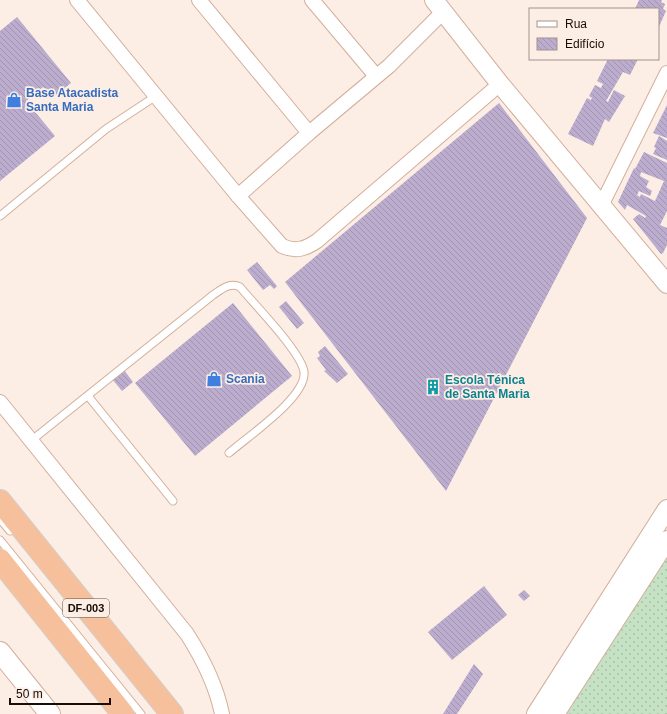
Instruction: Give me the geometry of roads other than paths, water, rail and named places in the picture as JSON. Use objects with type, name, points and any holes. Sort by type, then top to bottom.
[{"type":"highway","name":"DF-003","points":[[0,501],[172,714]]},
{"type":"highway","name":"DF-003","points":[[0,560],[123,714]]},
{"type":"main road","points":[[0,652],[50,714]]},
{"type":"street","points":[[199,0],[309,133]]},
{"type":"street","points":[[312,0],[376,76]]},
{"type":"street","points":[[81,1],[238,196],[282,246],[291,249],[301,250],[309,246],[500,84]]},
{"type":"street","points":[[238,196],[388,66],[438,6],[500,84],[666,280]]},
{"type":"street","points":[[602,204],[667,73]]},
{"type":"street","points":[[0,402],[187,634],[211,676],[218,695],[222,714]]},
{"type":"street","points":[[536,714],[667,509]]},
{"type":"street","points":[[555,714],[667,540]]},
{"type":"lane","points":[[0,216],[106,130],[156,96]]},
{"type":"lane","points":[[32,440],[213,295],[228,286],[235,285],[240,287],[297,355],[304,373],[303,382],[290,402],[229,453]]},
{"type":"lane","points":[[88,396],[173,501]]},
{"type":"lane","points":[[0,519],[15,536]]},
{"type":"lane","points":[[0,540],[141,714]]},
{"type":"place","name":"Base Atacadista Santa Maria","points":[[14,100]]},
{"type":"place","name":"Scania","points":[[214,379]]},
{"type":"place","name":"Escola Ténica de Santa Maria","points":[[433,387]]}]
